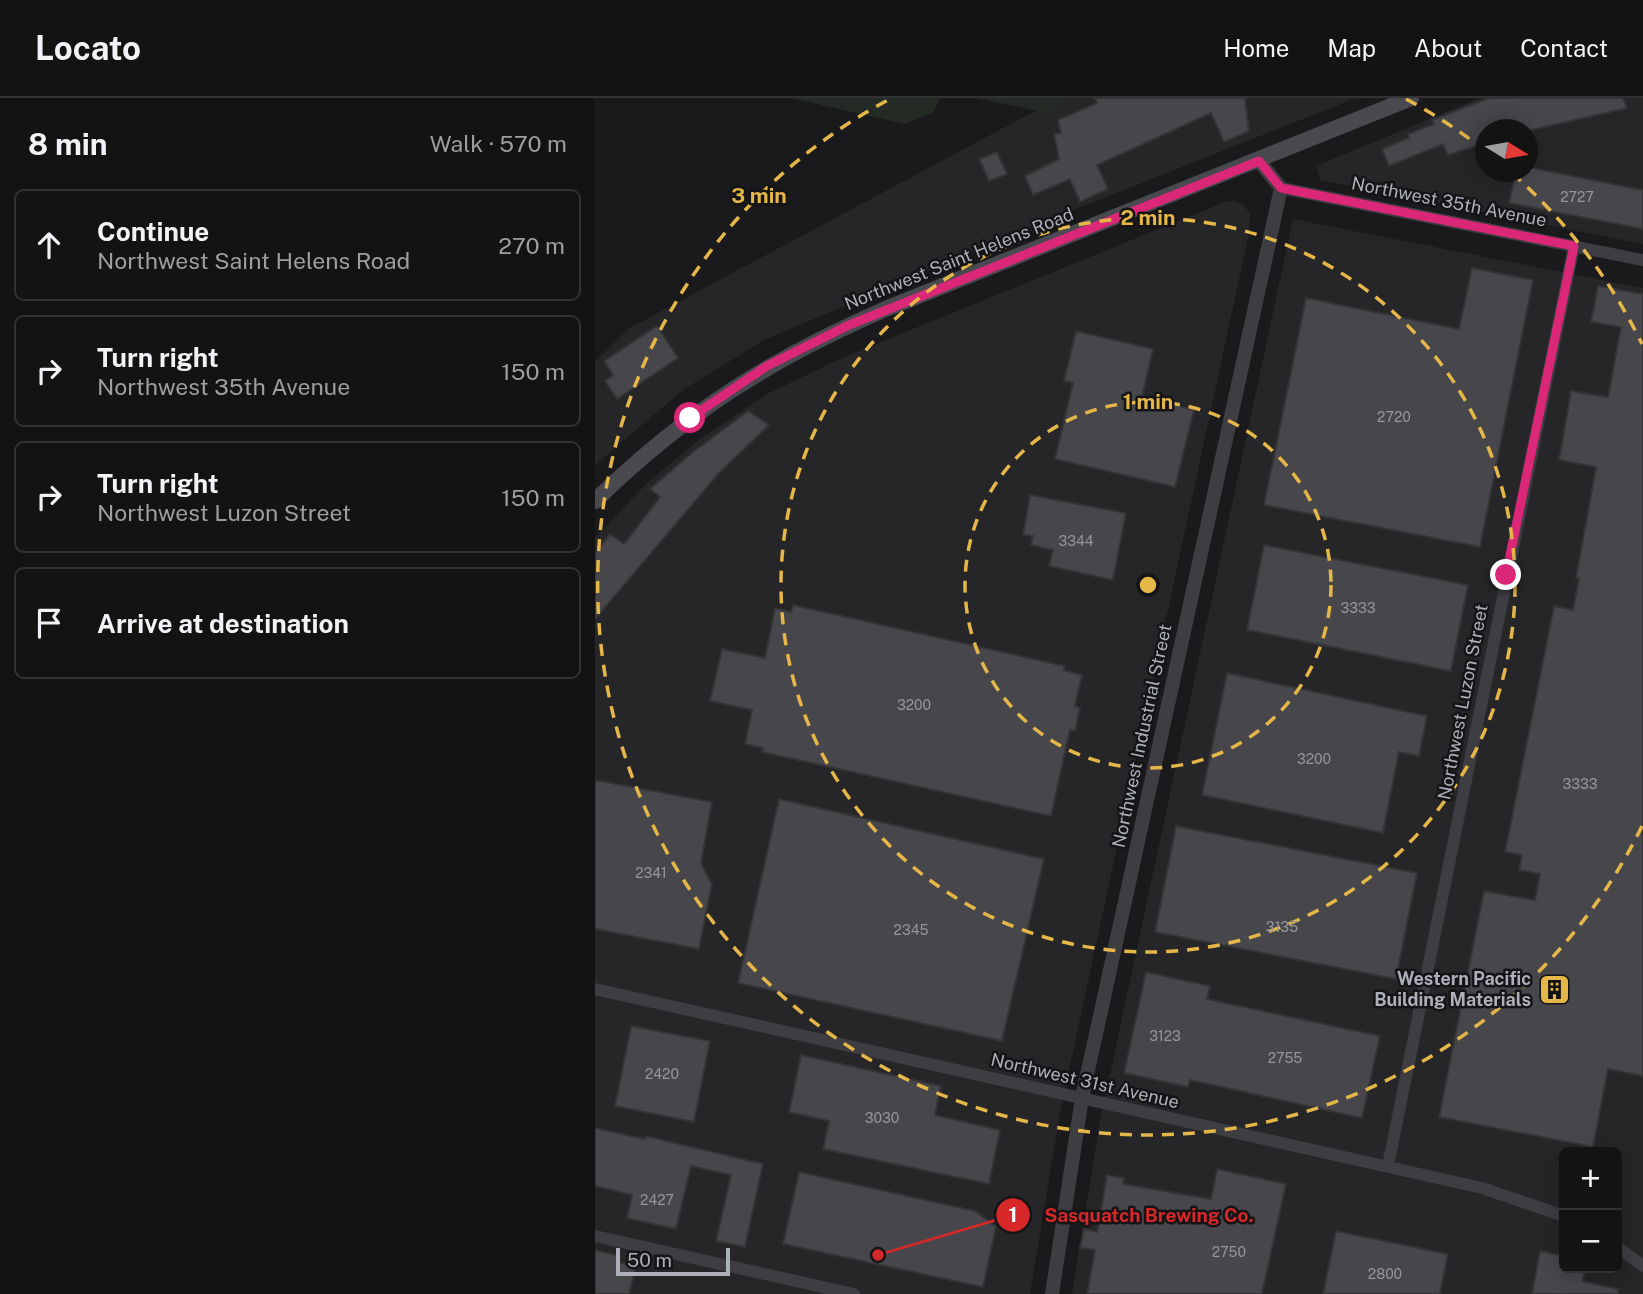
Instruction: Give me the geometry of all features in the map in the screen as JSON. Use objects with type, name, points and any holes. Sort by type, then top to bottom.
[{"type":"main road","name":"Northwest Saint Helens Road","points":[[595,501],[692,417],[756,373],[802,346],[963,278],[1411,98]]},
{"type":"street","points":[[1259,161],[1281,188]]},
{"type":"street","name":"Northwest 35th Avenue","points":[[1281,188],[1643,260]]},
{"type":"street","name":"Northwest Industrial Street","points":[[1052,1294],[1082,1098],[1281,188]]},
{"type":"street","name":"Northwest Luzon Street","points":[[1388,1166],[1574,246]]},
{"type":"street","name":"Northwest 31st Avenue","points":[[595,989],[1388,1166],[1502,1193],[1559,1214]]},
{"type":"street","points":[[595,1236],[854,1294]]},
{"type":"street","points":[[1622,1251],[1643,1266]]},
{"type":"shaded area","points":[[791,98],[940,98],[934,112],[905,124]]},
{"type":"shaded area","points":[[975,98],[1065,98],[1048,113]]},
{"type":"shaded area","points":[[1059,98],[1356,98],[1071,211],[764,340],[683,390],[595,465],[595,362],[628,329]]},
{"type":"shaded area","points":[[1480,98],[1643,98],[1643,244],[1320,180],[1316,166]]},
{"type":"shaded area","points":[[1234,201],[1244,205],[1250,214],[1249,233],[1060,1112],[1030,1294],[595,1294],[595,538],[646,484],[700,439],[767,394],[842,358],[1225,202]]},
{"type":"shaded area","points":[[1293,219],[1643,288],[1643,1294],[1072,1294],[1100,1121]]},
{"type":"building","points":[[1095,98],[1245,98],[1249,131],[1224,142],[1211,113],[1097,165],[1108,189],[1080,202],[1070,179],[1033,195],[1025,176],[1059,159],[1054,134],[1061,133],[1058,120],[1097,103]]},
{"type":"building","points":[[1489,98],[1623,98],[1627,108],[1538,129],[1538,119],[1475,119],[1475,146],[1448,155],[1443,144],[1389,166],[1382,149],[1409,138],[1408,134],[1434,124],[1432,120]]},
{"type":"building","points":[[997,152],[1007,174],[989,181],[979,159]]},
{"type":"building","points":[[1538,169],[1643,190],[1643,229],[1509,203],[1514,182],[1538,182]]},
{"type":"building","points":[[1472,268],[1533,280],[1480,547],[1264,505],[1306,298],[1459,329]]},
{"type":"building","points":[[1598,286],[1643,294],[1643,1076],[1608,1069],[1593,1147],[1439,1117],[1484,891],[1535,900],[1540,874],[1519,870],[1522,855],[1505,852],[1554,606],[1573,610],[1579,578],[1576,578],[1596,467],[1559,460],[1571,391],[1608,397],[1621,327],[1591,322]]},
{"type":"building","points":[[657,326],[678,358],[617,399],[605,381],[613,375],[604,361]]},
{"type":"building","points":[[1076,331],[1153,349],[1142,397],[1194,410],[1175,487],[1055,459],[1073,383],[1064,381]]},
{"type":"building","points":[[748,411],[769,425],[719,473],[595,619],[595,554],[610,534],[624,544],[660,497],[650,489],[693,452]]},
{"type":"building","points":[[1030,495],[1126,513],[1113,580],[1049,566],[1053,550],[1031,545],[1033,536],[1023,535]]},
{"type":"building","points":[[1264,545],[1468,585],[1451,671],[1247,630]]},
{"type":"building","points":[[793,605],[1065,666],[1064,670],[1082,675],[1075,706],[1080,708],[1075,731],[1070,730],[1051,816],[762,752],[763,748],[745,744],[752,710],[710,701],[722,649],[765,658],[775,608],[791,612]]},
{"type":"building","points":[[1227,673],[1427,716],[1419,756],[1399,752],[1383,833],[1202,795]]},
{"type":"building","points":[[595,780],[712,802],[701,863],[712,884],[699,949],[595,929]]},
{"type":"building","points":[[779,799],[1044,859],[1002,1041],[738,983]]},
{"type":"building","points":[[1176,826],[1417,873],[1396,979],[1155,932]]},
{"type":"building","points":[[1146,972],[1210,986],[1207,999],[1380,1036],[1362,1118],[1190,1080],[1188,1087],[1124,1073]]},
{"type":"building","points":[[631,1026],[710,1041],[694,1122],[615,1106]]},
{"type":"building","points":[[801,1055],[941,1086],[935,1115],[1000,1130],[989,1184],[823,1149],[829,1121],[789,1112]]},
{"type":"building","points":[[595,1128],[645,1139],[646,1136],[763,1164],[745,1247],[716,1241],[731,1175],[691,1166],[676,1229],[627,1218],[632,1195],[595,1186]]},
{"type":"building","points":[[1217,1169],[1286,1184],[1262,1294],[1087,1294],[1095,1250],[1080,1248],[1084,1229],[1097,1232],[1107,1175],[1124,1178],[1123,1184],[1211,1199]]},
{"type":"building","points":[[799,1172],[975,1211],[996,1227],[983,1287],[783,1244]]},
{"type":"building","points":[[1336,1231],[1448,1254],[1440,1294],[1323,1294]]},
{"type":"building","points":[[595,1250],[620,1256],[619,1262],[636,1266],[629,1294],[595,1294]]},
{"type":"building","points":[[1540,1251],[1559,1255],[1559,1273],[1584,1273],[1582,1281],[1618,1289],[1618,1294],[1532,1294]]},
{"type":"place","name":"Western Pacific Building Materials","points":[[1554,989]]},
{"type":"place","name":"Sasquatch Brewing Co.","points":[[878,1255]]},
{"type":"route","points":[[690,418],[767,366],[802,346],[1037,247],[1259,161],[1281,188],[1574,246],[1506,575]]}]
